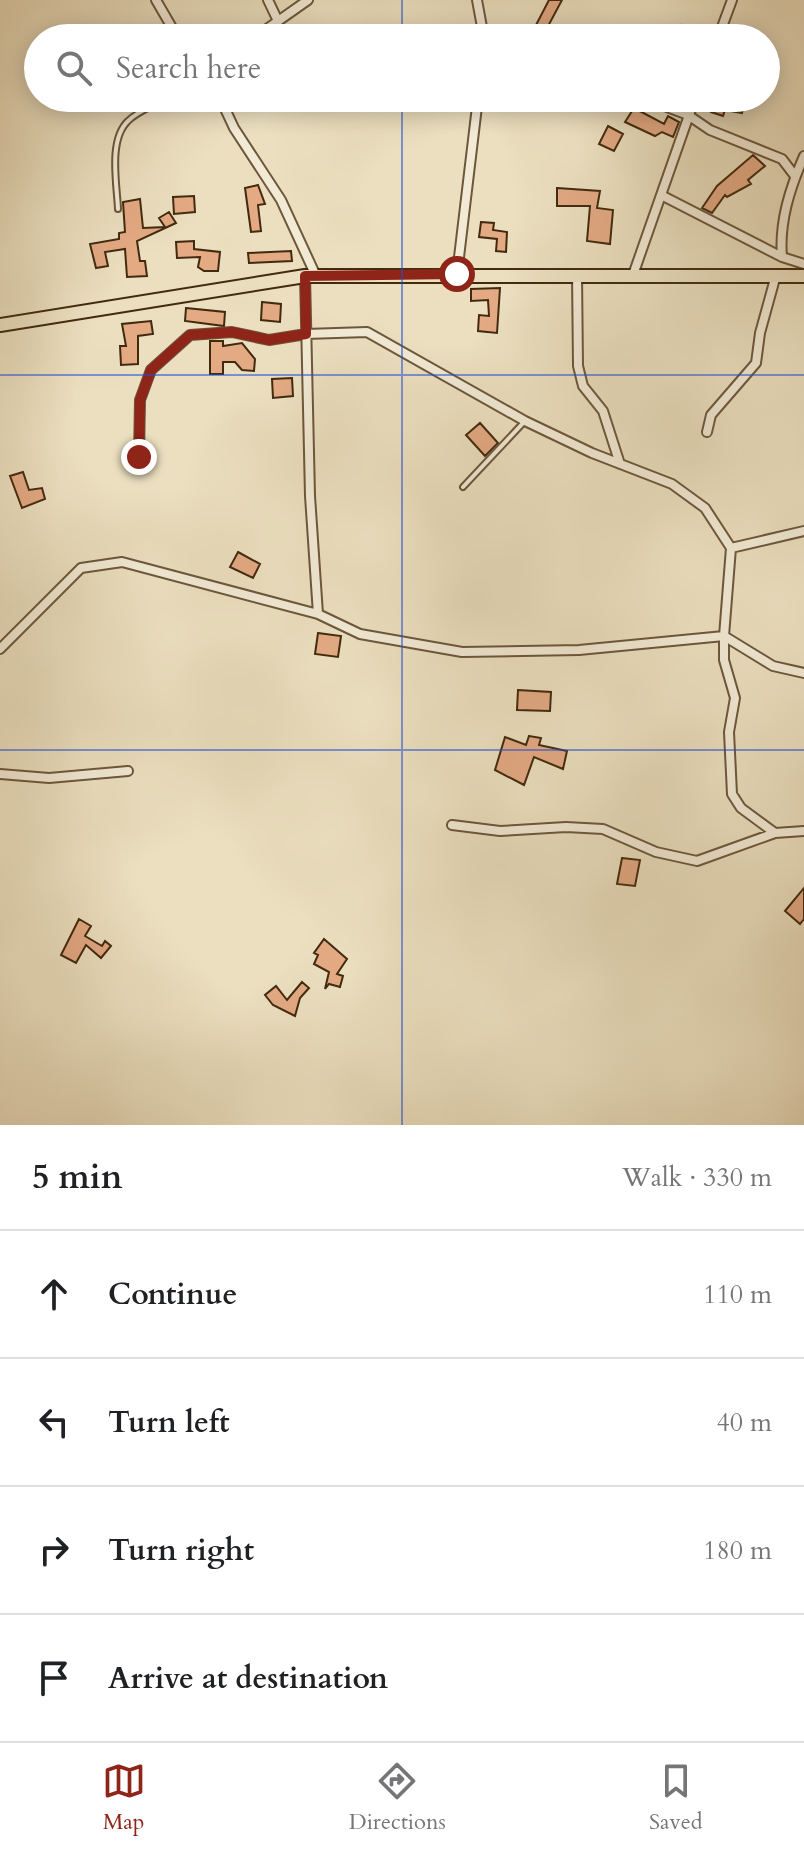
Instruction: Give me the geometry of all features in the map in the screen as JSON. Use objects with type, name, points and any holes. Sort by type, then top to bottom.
[{"type":"main road","points":[[0,325],[311,276],[804,276]]},
{"type":"street","points":[[156,0],[170,24]]},
{"type":"street","points":[[268,0],[278,21]]},
{"type":"street","points":[[274,24],[308,0]]},
{"type":"street","points":[[477,0],[481,24]]},
{"type":"street","points":[[723,24],[732,0]]},
{"type":"street","points":[[227,112],[281,200],[311,276],[306,334],[310,496],[318,614]]},
{"type":"street","points":[[457,274],[476,112]]},
{"type":"street","points":[[680,112],[710,130],[782,159],[795,176]]},
{"type":"street","points":[[633,275],[689,112]]},
{"type":"street","points":[[782,257],[780,236],[795,176],[804,156]]},
{"type":"street","points":[[661,195],[782,257],[804,264]]},
{"type":"street","points":[[577,274],[578,366],[583,386],[603,411],[620,464]]},
{"type":"street","points":[[707,432],[711,415],[756,363],[760,333],[776,275]]},
{"type":"street","points":[[139,457],[140,400],[151,370],[190,335],[232,332],[269,340],[306,334],[367,332],[525,421],[672,484],[705,508],[731,548],[724,660],[735,698],[729,732],[732,794],[741,808],[775,833]]},
{"type":"street","points":[[731,548],[804,531]]},
{"type":"street","points":[[0,649],[81,568],[122,562],[318,614],[360,634],[462,652],[579,650],[724,636],[773,666],[804,673]]},
{"type":"street","points":[[0,774],[49,778],[128,771]]},
{"type":"street","points":[[452,825],[500,831],[566,827],[603,829],[656,852],[697,861],[775,833],[804,831]]},
{"type":"lane","points":[[118,209],[116,160],[122,129],[140,112]]},
{"type":"lane","points":[[463,487],[525,421]]},
{"type":"building","points":[[549,0],[562,0],[549,24],[537,24]]},
{"type":"building","points":[[631,112],[642,112],[664,124],[668,116],[679,122],[673,137],[662,132],[655,136],[625,122]]},
{"type":"building","points":[[608,126],[623,134],[614,151],[599,144]]},
{"type":"building","points":[[753,155],[765,166],[748,180],[751,184],[727,197],[725,195],[712,213],[702,208],[717,186]]},
{"type":"building","points":[[258,185],[265,204],[258,205],[261,231],[251,232],[245,188]]},
{"type":"building","points":[[557,188],[600,191],[597,208],[613,210],[610,244],[587,241],[590,206],[557,206]]},
{"type":"building","points":[[194,196],[195,212],[174,214],[173,197]]},
{"type":"building","points":[[140,199],[143,228],[165,227],[159,218],[169,212],[176,223],[137,241],[140,261],[145,261],[147,276],[127,277],[125,249],[105,252],[108,266],[96,268],[90,244],[119,239],[119,233],[125,232],[123,202]]},
{"type":"building","points":[[481,222],[494,223],[493,230],[507,232],[506,252],[496,251],[497,239],[479,237]]},
{"type":"building","points":[[194,241],[194,249],[220,252],[218,271],[204,271],[198,267],[200,257],[177,258],[176,242]]},
{"type":"building","points":[[291,251],[292,261],[249,263],[248,253]]},
{"type":"building","points":[[500,288],[497,333],[478,331],[479,315],[489,316],[488,300],[471,301],[471,289]]},
{"type":"building","points":[[262,302],[281,304],[280,322],[261,320]]},
{"type":"building","points":[[186,308],[225,312],[224,326],[185,321]]},
{"type":"building","points":[[151,321],[153,334],[138,336],[138,364],[121,365],[120,346],[126,346],[122,324]]},
{"type":"building","points":[[210,341],[223,341],[223,346],[242,343],[255,359],[254,371],[242,370],[235,362],[223,362],[223,374],[210,374]]},
{"type":"building","points":[[292,378],[293,396],[273,398],[272,379]]},
{"type":"building","points":[[480,423],[498,443],[485,456],[466,435]]},
{"type":"building","points":[[23,472],[29,490],[42,488],[45,499],[22,508],[10,476]]},
{"type":"building","points":[[238,552],[260,564],[253,578],[230,567]]},
{"type":"building","points":[[318,633],[341,636],[338,657],[315,654]]},
{"type":"building","points":[[518,690],[551,692],[550,711],[517,710]]},
{"type":"building","points":[[529,736],[541,738],[539,745],[567,751],[563,769],[534,757],[524,785],[495,770],[505,737],[526,745]]},
{"type":"building","points":[[622,858],[640,860],[635,886],[617,884]]},
{"type":"building","points":[[804,888],[804,919],[800,924],[785,911]]},
{"type":"building","points":[[79,919],[91,926],[85,936],[102,946],[105,941],[111,946],[101,958],[86,945],[76,963],[61,955]]},
{"type":"building","points":[[324,939],[347,959],[337,974],[343,976],[340,987],[329,984],[325,989],[329,972],[314,964],[318,955],[314,953]]},
{"type":"building","points":[[302,982],[309,988],[300,998],[295,1016],[273,1005],[265,995],[276,986],[287,1000]]},
{"type":"route","points":[[139,457],[142,437],[140,400],[151,370],[190,335],[232,332],[269,340],[306,334],[305,276],[457,274]]}]
